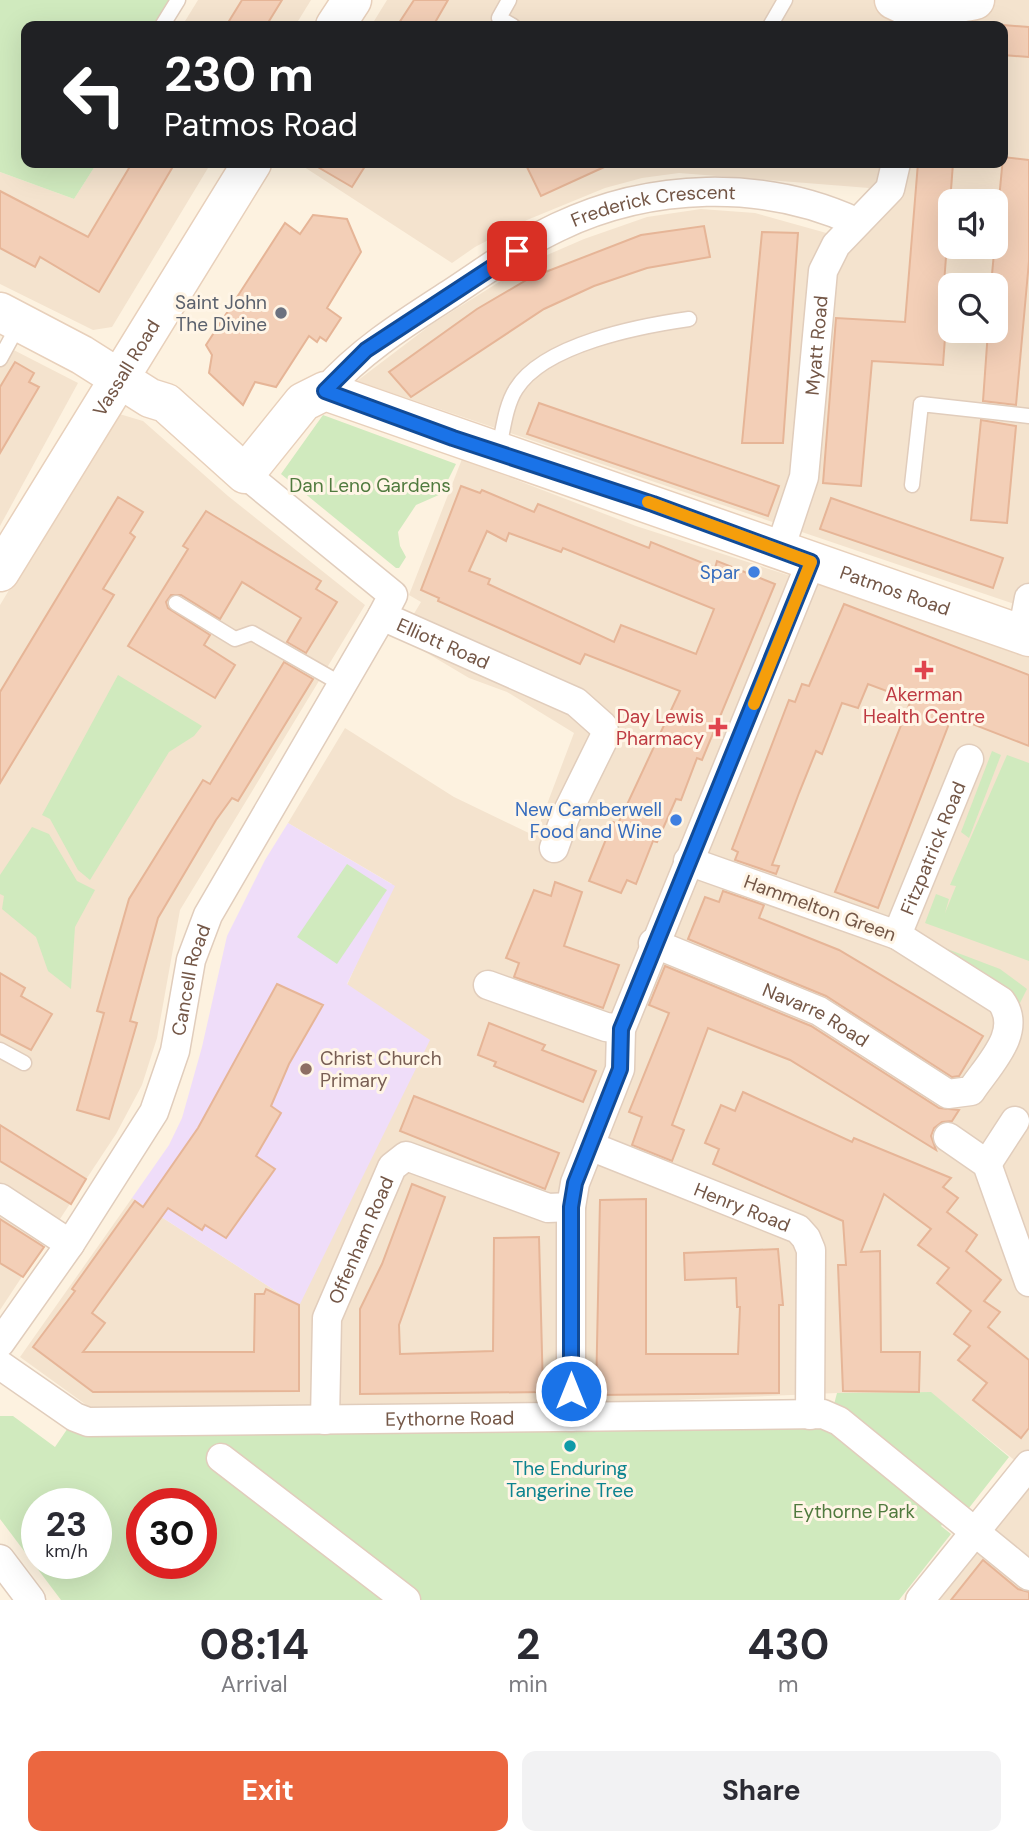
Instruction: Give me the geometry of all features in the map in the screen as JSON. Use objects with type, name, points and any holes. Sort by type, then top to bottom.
[{"type":"street","points":[[338,21],[352,0]]},
{"type":"street","points":[[903,11],[975,0]]},
{"type":"street","name":"Vassall Road","points":[[0,572],[133,386],[249,168]]},
{"type":"street","name":"Myatt Road","points":[[571,1417],[571,1207],[575,1183],[620,1069],[621,1029],[653,943],[688,861],[795,556],[823,271],[836,244],[890,189],[896,168]]},
{"type":"street","name":"Frederick Crescent","points":[[245,474],[303,402],[325,391],[366,350],[557,227],[630,201],[709,191],[776,198],[828,209],[856,222]]},
{"type":"street","name":"Elliott Road","points":[[10,318],[166,403],[245,474],[393,595],[382,616],[576,702],[603,726],[605,736],[565,817],[554,848]]},
{"type":"street","name":"Patmos Road","points":[[325,391],[795,556],[1027,618]]},
{"type":"street","name":"Cancell Road","points":[[0,1343],[70,1244],[154,1112],[175,1051],[191,960],[208,915],[382,616]]},
{"type":"street","name":"Fitzpatrick Road","points":[[897,935],[969,759]]},
{"type":"street","name":"Hammelton Green","points":[[688,861],[897,935],[989,993],[1006,1008],[1009,1023],[1007,1038],[971,1091]]},
{"type":"street","name":"Navarre Road","points":[[653,943],[819,1011],[948,1094],[971,1091]]},
{"type":"street","points":[[488,985],[606,1027],[621,1029]]},
{"type":"street","points":[[986,1164],[1015,1121]]},
{"type":"street","points":[[948,1137],[986,1164],[1029,1282]]},
{"type":"street","name":"Henry Road","points":[[590,1146],[798,1229],[806,1238],[811,1250],[810,1415]]},
{"type":"street","name":"Offenham Road","points":[[325,1420],[327,1318],[392,1167],[399,1159],[406,1156],[548,1208],[571,1207]]},
{"type":"street","points":[[0,1198],[70,1244]]},
{"type":"street","name":"Eythorne Road","points":[[0,1365],[75,1417],[88,1422],[823,1414],[839,1421],[1029,1576]]},
{"type":"street","points":[[221,1458],[406,1600]]},
{"type":"street","points":[[920,1600],[1029,1465]]},
{"type":"street","points":[[0,1559],[31,1600]]},
{"type":"lane","points":[[165,21],[178,0]]},
{"type":"lane","points":[[504,21],[499,18],[509,0]]},
{"type":"lane","points":[[773,21],[785,0]]},
{"type":"lane","points":[[0,359],[10,318]]},
{"type":"lane","points":[[498,453],[516,389],[555,356],[610,335],[653,324],[689,319]]},
{"type":"lane","points":[[912,485],[921,404],[1029,416]]},
{"type":"lane","points":[[176,603],[234,639],[242,639],[252,633],[344,685]]},
{"type":"lane","points":[[0,1050],[24,1063]]},
{"type":"shaded area","points":[[198,0],[311,0],[298,21],[185,21]]},
{"type":"shaded area","points":[[387,0],[1029,0],[1029,609],[357,381],[432,324],[531,262],[584,239],[647,217],[701,209],[755,213],[830,234],[869,188],[679,173],[642,178],[605,188],[527,220],[475,247],[452,263],[306,168],[1008,168],[1008,21],[374,21]]},
{"type":"shaded area","points":[[94,168],[208,168],[112,327],[93,330],[0,284],[0,172],[74,199]]},
{"type":"shaded area","points":[[0,343],[78,383],[0,526]]},
{"type":"shaded area","points":[[116,413],[143,421],[228,496],[365,605],[180,910],[157,1038],[142,1085],[116,1134],[0,1310],[0,605]]},
{"type":"shaded area","points":[[462,459],[636,526],[1029,653],[1029,1472],[930,1392],[837,1393],[421,1411],[96,1412],[20,1357],[132,1198],[299,1306],[347,985],[392,884],[288,823],[345,728],[454,797],[535,836],[574,733],[507,692],[469,678],[400,637],[421,602],[409,595]]},
{"type":"shaded area","name":"Christ Church Primary","points":[[288,823],[395,886],[347,984],[430,1040],[299,1306],[132,1198],[169,1145],[182,1118],[202,1047],[227,936],[265,860]]},
{"type":"shaded area","points":[[1029,1479],[1029,1600],[935,1600]]},
{"type":"green space","points":[[0,0],[169,0],[156,21],[21,21],[21,168],[94,168],[74,199],[0,172]]},
{"type":"green space","name":"Dan Leno Gardens","points":[[323,415],[456,464],[441,494],[416,505],[398,532],[400,546],[406,557],[399,568],[281,474]]},
{"type":"green space","points":[[118,675],[202,726],[194,736],[169,752],[90,880],[78,870],[50,819],[42,815]]},
{"type":"green space","points":[[992,751],[1001,755],[969,838],[961,832]]},
{"type":"green space","points":[[1007,755],[1029,763],[1029,961],[925,923],[936,894],[949,899],[945,913],[956,886],[950,885]]},
{"type":"green space","points":[[32,827],[49,834],[77,881],[95,890],[75,927],[71,989],[48,971],[36,937],[2,909],[4,896],[0,894],[0,875]]},
{"type":"green space","points":[[347,864],[387,890],[337,964],[297,937]]},
{"type":"green space","points":[[921,939],[1000,969],[1027,989],[1017,1009]]},
{"type":"green space","name":"Eythorne Park","points":[[931,1392],[1009,1457],[965,1513],[956,1507],[941,1526],[951,1534],[899,1600],[61,1600],[45,1579],[112,1579],[112,1488],[21,1488],[21,1547],[0,1519],[0,1416],[13,1416],[55,1447],[70,1425],[828,1427],[837,1393]]},
{"type":"building","points":[[242,0],[282,0],[269,21],[229,21]]},
{"type":"building","points":[[414,0],[448,0],[436,21],[400,21]]},
{"type":"building","points":[[1008,25],[1029,27],[1029,57],[1008,55]]},
{"type":"building","points":[[1008,158],[1029,160],[1029,261],[1016,405],[983,401],[987,343],[1008,343],[1008,273],[992,273],[993,259],[1008,259],[1008,189],[1000,189],[1002,168],[1008,168]]},
{"type":"building","points":[[129,168],[172,168],[99,292],[40,257],[35,267],[0,248],[0,191],[88,237]]},
{"type":"building","points":[[320,168],[364,168],[352,187]]},
{"type":"building","points":[[527,168],[602,168],[541,196]]},
{"type":"building","points":[[918,168],[953,168],[951,189],[938,189],[938,259],[946,259],[945,273],[938,273],[938,343],[945,343],[943,365],[872,361],[861,486],[823,483],[836,318],[905,322]]},
{"type":"building","name":"Saint John The Divine","points":[[313,215],[347,219],[361,252],[327,308],[341,318],[326,341],[320,337],[317,342],[309,336],[276,387],[255,382],[243,405],[209,373],[212,355],[206,345],[285,223],[300,234]]},
{"type":"building","points":[[704,226],[710,257],[647,268],[594,286],[544,309],[411,397],[389,372],[477,309],[530,278],[641,235]]},
{"type":"building","points":[[762,232],[798,233],[783,443],[742,443]]},
{"type":"building","points":[[15,362],[34,373],[29,382],[39,387],[0,453],[0,387]]},
{"type":"building","points":[[539,403],[779,486],[768,516],[527,434]]},
{"type":"building","points":[[981,420],[1016,426],[1007,523],[971,520]]},
{"type":"building","points":[[461,486],[480,493],[482,490],[534,512],[538,504],[649,548],[651,542],[715,568],[717,561],[775,584],[702,760],[697,758],[681,800],[676,799],[657,842],[653,841],[636,884],[627,880],[621,893],[589,881],[613,822],[618,824],[680,691],[585,654],[580,664],[438,601],[439,598],[421,590]],"holes":[[[487,531],[506,541],[509,533],[561,552],[563,548],[714,609],[696,654],[621,625],[614,642],[488,584],[490,579],[469,571]]]},
{"type":"building","points":[[118,497],[143,512],[130,533],[135,537],[103,589],[114,595],[0,783],[0,692]]},
{"type":"building","points":[[831,498],[1003,558],[993,588],[820,529]]},
{"type":"building","points":[[206,511],[321,581],[316,589],[337,602],[306,653],[287,642],[301,618],[242,582],[220,619],[181,595],[171,595],[166,602],[168,608],[210,635],[204,645],[235,665],[215,698],[128,646],[188,549],[183,546]]},
{"type":"building","points":[[844,604],[1029,675],[1029,746],[952,716],[878,908],[835,892],[911,700],[868,684],[858,708],[842,703],[822,754],[816,751],[799,793],[772,865],[779,866],[776,874],[735,860],[738,852],[732,849],[789,700],[795,702],[802,684],[809,686]]},
{"type":"building","points":[[284,662],[313,679],[238,801],[232,798],[216,820],[158,918],[130,1021],[137,1023],[109,1119],[77,1110],[104,1013],[97,1011],[129,899],[203,780],[210,784]]},
{"type":"building","points":[[555,882],[582,892],[564,946],[619,965],[603,1008],[514,977],[519,963],[506,958],[534,890],[551,896]]},
{"type":"building","points":[[723,891],[764,905],[759,918],[839,950],[983,1036],[959,1076],[952,1077],[826,996],[688,939],[705,897],[719,902]]},
{"type":"building","points":[[665,966],[811,1026],[939,1108],[959,1110],[952,1121],[942,1122],[934,1128],[931,1136],[936,1150],[790,1060],[708,1028],[672,1125],[684,1130],[672,1161],[632,1145],[642,1117],[629,1112],[669,1013],[649,1005]]},
{"type":"building","points":[[0,973],[25,988],[21,996],[52,1014],[31,1050],[0,1034]]},
{"type":"building","points":[[277,984],[323,1005],[289,1064],[271,1106],[281,1113],[256,1156],[275,1169],[226,1238],[205,1225],[202,1230],[168,1208],[92,1313],[105,1323],[83,1352],[254,1352],[255,1294],[264,1294],[266,1289],[299,1305],[299,1391],[93,1392],[33,1347],[75,1291],[72,1289],[135,1201],[143,1207],[198,1128]]},
{"type":"building","points":[[489,1023],[545,1045],[542,1050],[596,1071],[583,1102],[494,1066],[496,1062],[478,1055]]},
{"type":"building","points":[[743,1092],[852,1142],[854,1138],[951,1178],[943,1187],[958,1198],[947,1212],[977,1235],[966,1251],[1001,1280],[984,1301],[1000,1312],[988,1327],[1029,1360],[1029,1428],[1021,1438],[973,1400],[987,1383],[958,1360],[970,1346],[954,1334],[971,1311],[937,1283],[949,1268],[918,1245],[931,1229],[884,1194],[861,1252],[880,1251],[881,1352],[920,1352],[919,1392],[843,1391],[838,1265],[846,1265],[843,1221],[713,1164],[719,1149],[705,1143],[721,1105],[735,1111]]},
{"type":"building","points":[[414,1096],[559,1153],[545,1189],[400,1131]]},
{"type":"building","points":[[0,1125],[86,1179],[71,1204],[0,1161]]},
{"type":"building","points":[[412,1184],[445,1197],[399,1325],[400,1354],[493,1351],[494,1238],[539,1237],[543,1392],[360,1394],[360,1309],[382,1264]]},
{"type":"building","points":[[646,1199],[646,1354],[738,1354],[740,1307],[737,1307],[736,1278],[685,1280],[684,1253],[778,1249],[783,1305],[779,1305],[779,1393],[596,1395],[600,1200]]},
{"type":"building","points":[[0,1219],[44,1247],[23,1277],[0,1263]]},
{"type":"building","points":[[983,1560],[1018,1589],[1029,1592],[1029,1600],[951,1600]]},
{"type":"slow traffic","points":[[648,502],[811,562],[754,704]]},
{"type":"place","name":"Saint John The Divine","points":[[281,313]]},
{"type":"place","name":"Spar","points":[[754,572]]},
{"type":"place","name":"Akerman Health Centre","points":[[924,670]]},
{"type":"place","name":"Day Lewis Pharmacy","points":[[718,727]]},
{"type":"place","name":"New Camberwell Food and Wine","points":[[676,820]]},
{"type":"place","name":"Christ Church Primary","points":[[306,1069]]},
{"type":"place","name":"The Enduring Tangerine Tree","points":[[570,1446]]},
{"type":"route","points":[[517,251],[366,350],[341,372],[325,391],[453,438],[653,504],[811,562],[653,943],[621,1029],[620,1069],[575,1183],[571,1207],[571,1391]]}]
